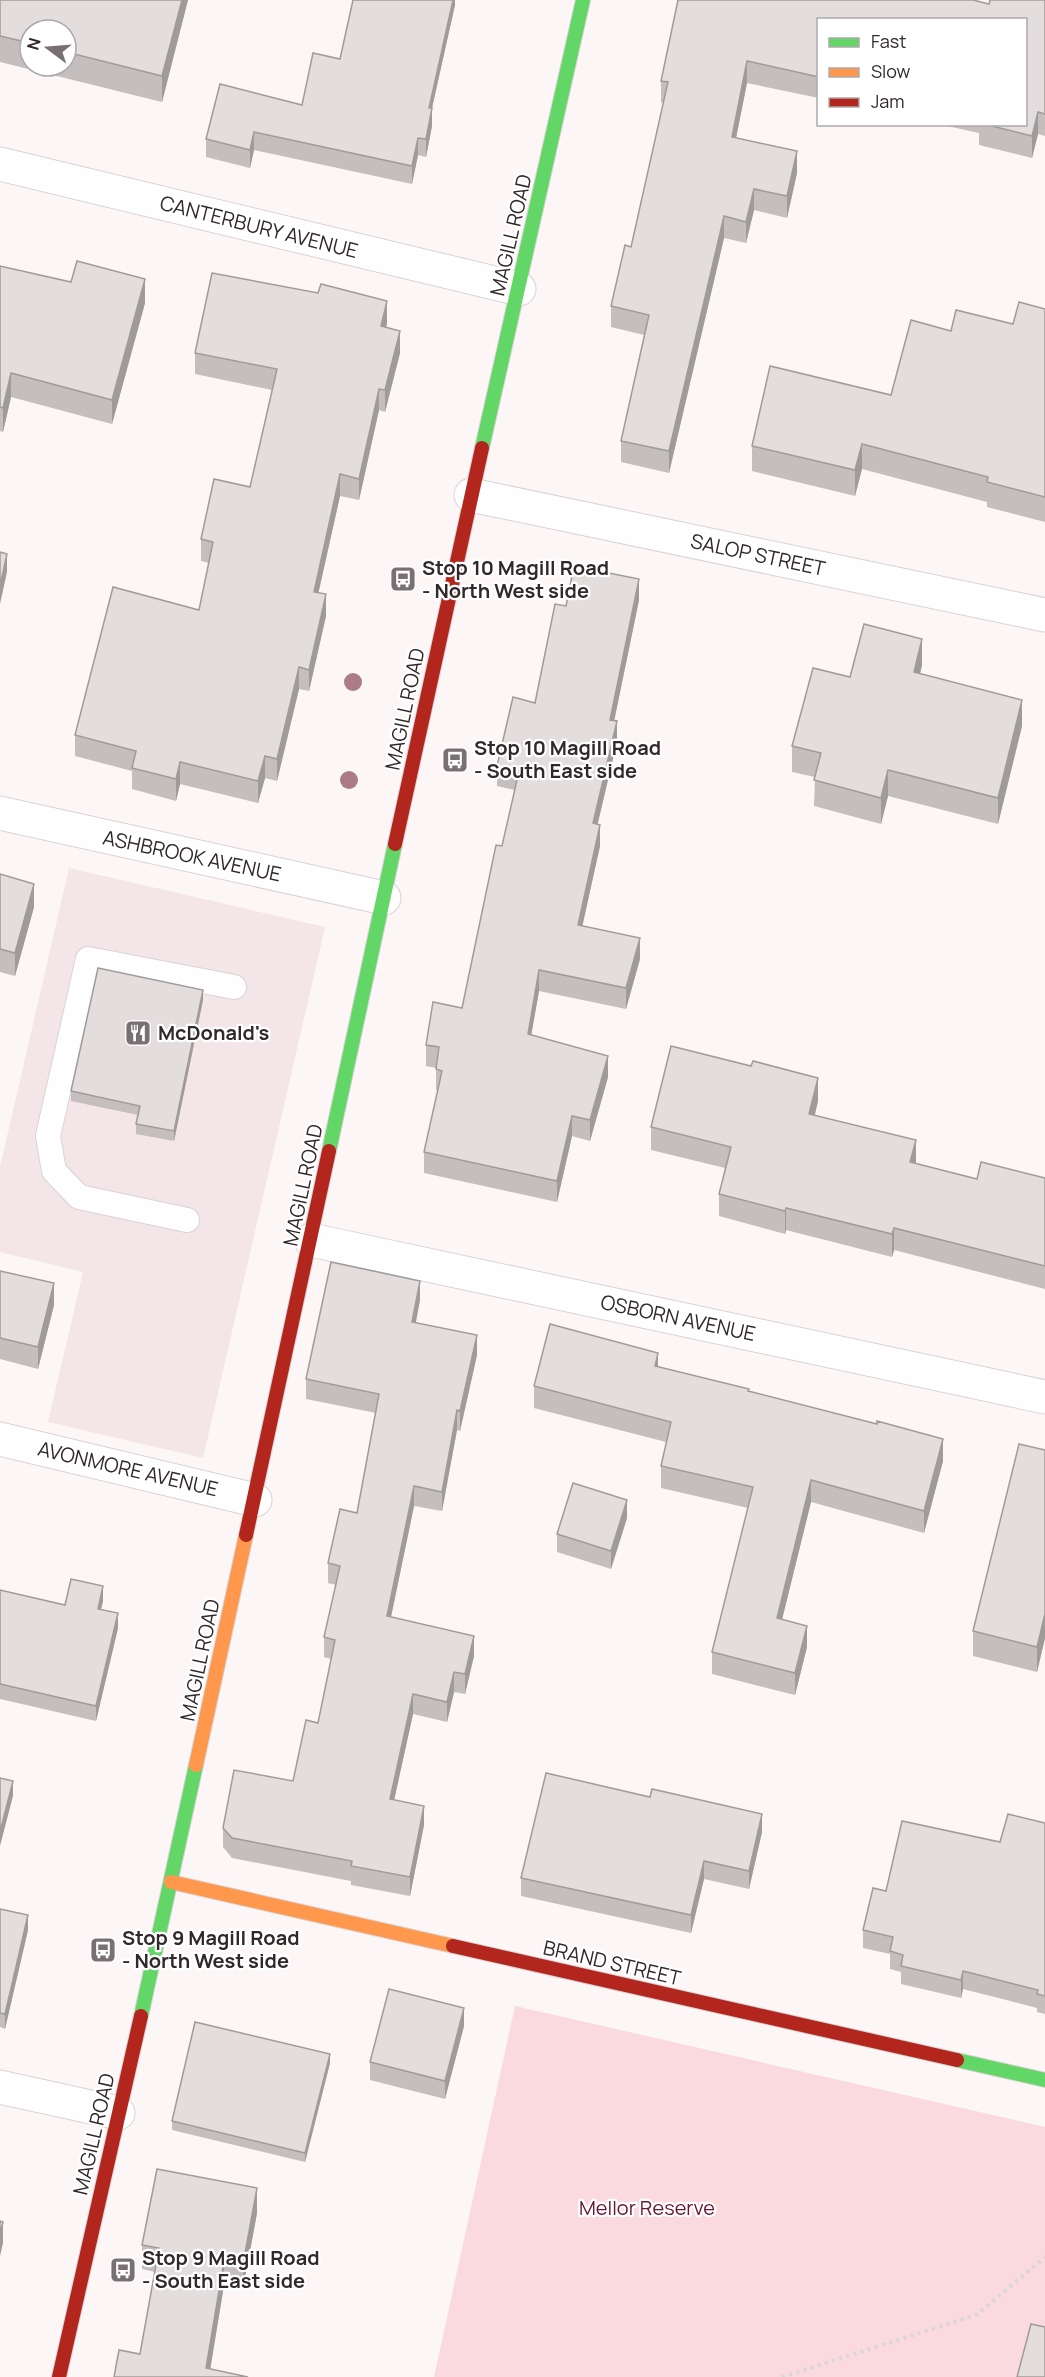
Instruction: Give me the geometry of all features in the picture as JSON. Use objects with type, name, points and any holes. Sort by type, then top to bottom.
[{"type":"main road","name":"MAGILL ROAD","points":[[58,2377],[171,1882],[471,495],[583,0]]},
{"type":"main road","name":"BRAND STREET","points":[[171,1882],[1045,2080]]},
{"type":"street","name":"CANTERBURY AVENUE","points":[[0,164],[519,289]]},
{"type":"street","name":"SALOP STREET","points":[[471,495],[1045,615]]},
{"type":"street","name":"ASHBROOK AVENUE","points":[[0,813],[384,898]]},
{"type":"street","name":"OSBORN AVENUE","points":[[311,1240],[1045,1397]]},
{"type":"street","name":"AVONMORE AVENUE","points":[[0,1439],[255,1500]]},
{"type":"street","points":[[0,2087],[118,2113]]},
{"type":"lane","points":[[187,1220],[79,1197],[54,1171],[48,1136],[88,959],[234,987]]},
{"type":"path","points":[[782,2377],[976,2315],[1045,2257]]},
{"type":"shaded area","points":[[69,868],[325,927],[203,1458],[48,1422],[83,1272],[0,1252],[0,1167]]},
{"type":"green space","name":"Mellor Reserve","points":[[515,2006],[1045,2127],[1045,2377],[434,2377]]},
{"type":"building","points":[[0,0],[182,0],[162,76],[78,55],[78,18],[18,18],[18,40],[0,36]]},
{"type":"building","points":[[353,0],[453,0],[429,108],[432,108],[426,139],[418,138],[412,166],[254,132],[250,150],[206,139],[220,84],[302,105],[313,53],[340,59]]},
{"type":"building","points":[[678,0],[973,0],[989,4],[990,0],[1045,0],[1045,114],[1038,112],[1032,136],[992,126],[1027,126],[1027,18],[817,18],[817,77],[747,61],[732,137],[797,151],[787,196],[754,189],[746,222],[724,216],[669,451],[621,441],[649,315],[611,306],[625,245],[631,247],[668,82],[661,81]]},
{"type":"building","points":[[77,261],[145,279],[112,400],[11,373],[3,408],[0,407],[0,266],[71,282]]},
{"type":"building","points":[[212,273],[318,293],[321,284],[387,301],[381,326],[400,331],[385,390],[379,389],[359,479],[340,474],[314,592],[326,594],[309,670],[299,667],[277,759],[265,756],[258,781],[180,762],[176,779],[132,768],[136,751],[75,735],[113,587],[199,610],[213,542],[201,539],[214,479],[250,487],[277,369],[195,353]]},
{"type":"building","points":[[1019,302],[1045,309],[1045,497],[987,482],[988,477],[862,444],[855,470],[752,446],[770,366],[891,395],[911,320],[951,331],[956,310],[1013,324]]},
{"type":"building","points":[[0,552],[7,554],[0,586]]},
{"type":"building","points":[[574,566],[639,579],[610,720],[617,721],[593,823],[600,825],[578,925],[640,938],[626,988],[539,970],[528,1034],[608,1056],[590,1120],[572,1116],[557,1181],[424,1152],[442,1071],[436,1069],[439,1047],[426,1045],[433,1002],[462,1008],[496,845],[502,846],[519,771],[497,766],[513,697],[535,703],[555,604],[566,606]]},
{"type":"building","points":[[864,624],[922,639],[914,672],[1022,700],[998,798],[888,770],[881,798],[814,780],[821,753],[792,746],[813,668],[850,677]]},
{"type":"building","points":[[0,874],[34,884],[15,953],[0,949]]},
{"type":"building","name":"McDonald's","points":[[98,968],[203,990],[174,1131],[136,1124],[140,1106],[71,1091]]},
{"type":"building","points":[[671,1046],[751,1066],[753,1061],[818,1078],[809,1114],[916,1140],[910,1162],[977,1179],[981,1162],[1045,1178],[1045,1266],[894,1228],[892,1234],[719,1194],[731,1147],[651,1127]]},
{"type":"building","points":[[331,1262],[420,1281],[412,1322],[477,1335],[460,1411],[457,1410],[442,1492],[414,1486],[387,1616],[474,1636],[465,1674],[454,1672],[447,1702],[413,1694],[390,1799],[424,1806],[410,1877],[351,1866],[352,1861],[232,1838],[223,1828],[234,1770],[293,1781],[306,1720],[318,1723],[335,1640],[324,1637],[340,1566],[328,1563],[340,1509],[357,1513],[379,1394],[306,1379]]},
{"type":"building","points":[[0,1271],[54,1283],[38,1347],[0,1338]]},
{"type":"building","points":[[550,1324],[658,1353],[655,1366],[943,1439],[924,1511],[811,1480],[777,1618],[807,1626],[795,1673],[712,1652],[753,1487],[661,1466],[671,1422],[534,1386]]},
{"type":"building","points":[[1019,1444],[1045,1450],[1045,1614],[1037,1647],[973,1631]]},
{"type":"building","points":[[573,1483],[627,1500],[611,1551],[557,1534]]},
{"type":"building","points":[[71,1579],[103,1586],[98,1609],[118,1613],[96,1706],[0,1684],[0,1590],[65,1605]]},
{"type":"building","points":[[546,1773],[650,1797],[652,1789],[762,1814],[749,1871],[704,1861],[691,1915],[521,1878]]},
{"type":"building","points":[[0,1778],[13,1781],[0,1832]]},
{"type":"building","points":[[1008,1814],[1045,1823],[1045,1996],[1037,1994],[1038,1990],[963,1971],[961,1980],[901,1966],[903,1955],[890,1951],[893,1937],[863,1930],[873,1888],[886,1891],[902,1821],[1000,1842]]},
{"type":"building","points":[[0,1909],[28,1915],[5,2014],[0,2013]]},
{"type":"building","points":[[389,1989],[464,2008],[445,2081],[370,2062]]},
{"type":"building","points":[[195,2022],[330,2054],[305,2153],[172,2121]]},
{"type":"building","points":[[157,2169],[257,2188],[243,2264],[224,2261],[206,2368],[248,2377],[114,2377],[119,2350],[140,2354],[159,2248],[142,2245]]},
{"type":"building","points":[[1031,2324],[1045,2327],[1045,2377],[1017,2377]]},
{"type":"traffic: fast","points":[[482,448],[583,0]]},
{"type":"traffic: fast","points":[[329,1151],[395,844]]},
{"type":"traffic: fast","points":[[141,2016],[196,1765]]},
{"type":"traffic: fast","points":[[957,2060],[1045,2080]]},
{"type":"traffic: slow","points":[[196,1765],[246,1535]]},
{"type":"traffic: slow","points":[[171,1882],[453,1946]]},
{"type":"traffic: jam","points":[[395,844],[482,448]]},
{"type":"traffic: jam","points":[[246,1535],[329,1151]]},
{"type":"traffic: jam","points":[[453,1946],[957,2060]]},
{"type":"traffic: jam","points":[[59,2377],[141,2016]]},
{"type":"place","name":"Stop 10 Magill Road - North West side","points":[[403,579]]},
{"type":"place","name":"Stop 10 Magill Road - South East side","points":[[455,760]]},
{"type":"place","name":"McDonald's","points":[[138,1033]]},
{"type":"place","name":"Stop 9 Magill Road - North West side","points":[[103,1950]]},
{"type":"place","name":"Stop 9 Magill Road - South East side","points":[[123,2270]]}]
